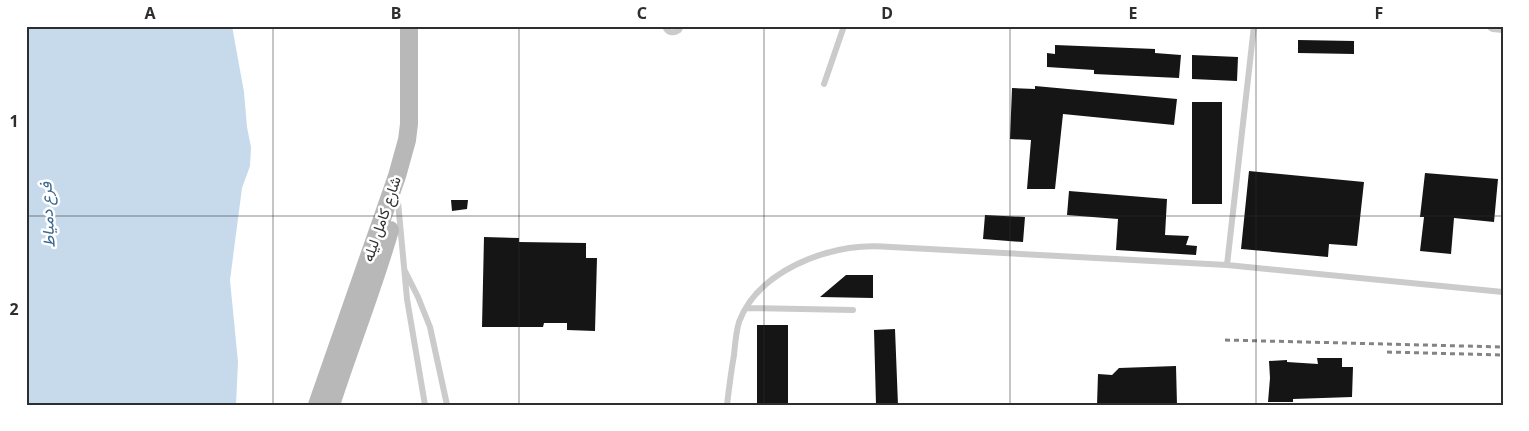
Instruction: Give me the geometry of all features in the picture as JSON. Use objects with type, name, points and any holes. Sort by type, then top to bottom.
[{"type":"street","name":"شارع كامل ليله","points":[[316,405],[397,176],[407,140],[409,124],[409,26]]},
{"type":"street","name":"شارع كامل ليله","points":[[331,405],[355,331],[377,275],[415,140],[418,114],[418,26]]},
{"type":"street","points":[[397,176],[398,202]]},
{"type":"lane","points":[[665,26],[668,32],[672,33],[679,30],[681,26]]},
{"type":"lane","points":[[824,84],[844,26]]},
{"type":"lane","points":[[1227,265],[1254,26]]},
{"type":"lane","points":[[398,202],[411,330],[425,405]]},
{"type":"lane","points":[[727,405],[740,320],[762,288],[771,280],[810,259],[850,248],[870,246],[1227,265],[1503,292]]},
{"type":"lane","points":[[404,267],[430,327],[447,405]]},
{"type":"lane","points":[[747,308],[853,310]]},
{"type":"water","name":"فرع دمياط","points":[[26,26],[232,26],[244,92],[251,147],[250,166],[242,188],[230,280],[238,362],[236,405],[26,405]]},
{"type":"building","points":[[1298,40],[1354,41],[1354,54],[1298,53]]},
{"type":"building","points":[[1055,45],[1155,49],[1155,53],[1181,55],[1179,78],[1094,74],[1094,70],[1047,67],[1047,53],[1055,54]]},
{"type":"building","points":[[1192,55],[1238,57],[1237,81],[1192,79]]},
{"type":"building","points":[[1035,86],[1177,99],[1174,125],[1063,114],[1055,189],[1027,189],[1031,140],[1010,139],[1012,88],[1035,89]]},
{"type":"building","points":[[1192,102],[1222,102],[1222,204],[1192,204]]},
{"type":"building","points":[[1249,171],[1364,182],[1357,246],[1329,244],[1328,257],[1241,249]]},
{"type":"building","points":[[1425,173],[1498,179],[1494,222],[1454,218],[1451,254],[1420,251],[1424,217],[1420,217]]},
{"type":"building","points":[[1069,191],[1167,199],[1165,235],[1189,236],[1186,245],[1197,246],[1196,255],[1116,250],[1118,219],[1067,215]]},
{"type":"building","points":[[451,200],[468,200],[467,209],[452,211]]},
{"type":"building","points":[[985,215],[1025,217],[1023,242],[983,239]]},
{"type":"building","points":[[484,237],[519,238],[519,242],[586,243],[586,258],[597,258],[595,331],[567,330],[567,323],[544,323],[543,327],[482,327]]},
{"type":"building","points":[[846,275],[873,275],[873,298],[820,297]]},
{"type":"building","points":[[757,325],[788,325],[788,405],[757,405]]},
{"type":"building","points":[[895,329],[898,405],[876,405],[874,330]]},
{"type":"building","points":[[1317,358],[1342,358],[1342,367],[1353,367],[1352,397],[1293,399],[1293,402],[1268,402],[1269,361],[1287,360],[1287,362],[1318,364]]},
{"type":"building","points":[[1176,366],[1177,405],[1097,405],[1098,374],[1112,375],[1119,368]]},
{"type":"railway","points":[[1225,340],[1503,347]]},
{"type":"railway","points":[[1387,352],[1503,355]]}]
